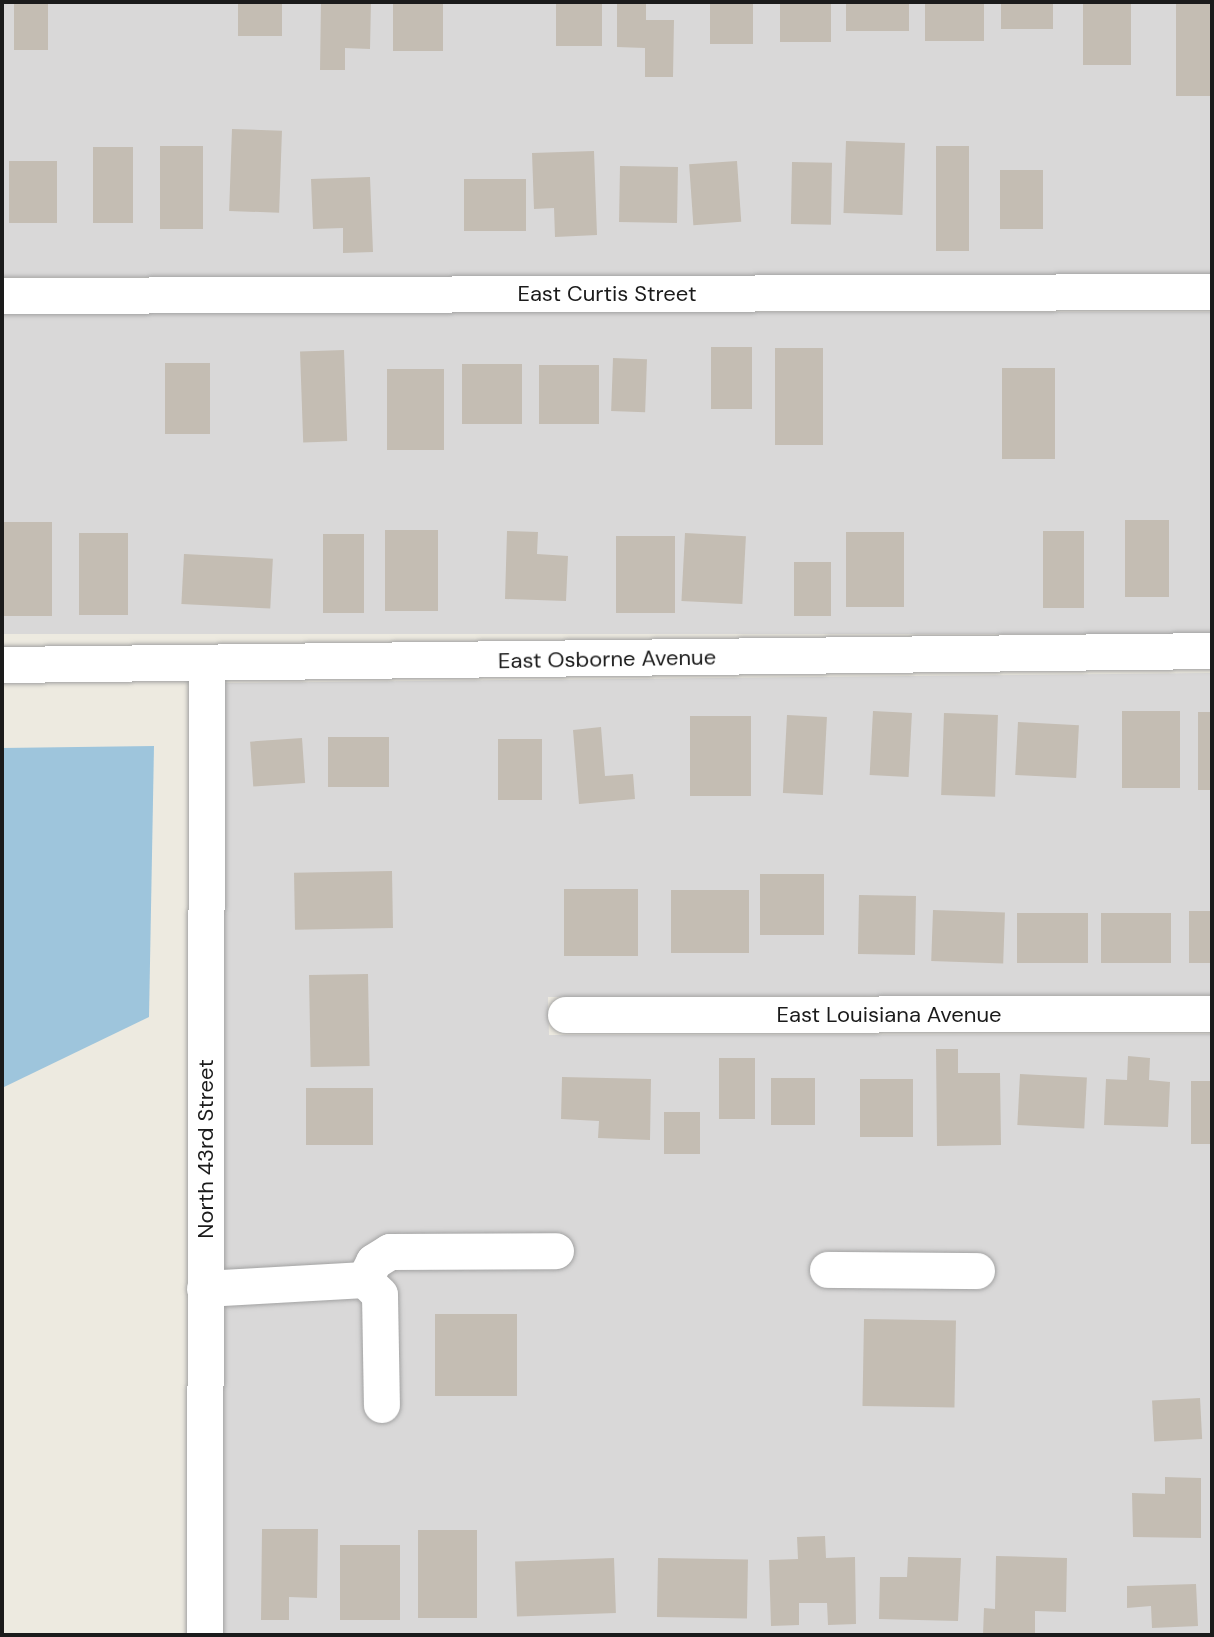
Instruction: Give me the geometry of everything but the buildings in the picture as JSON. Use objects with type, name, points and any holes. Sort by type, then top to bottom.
[{"type":"street","name":"East Curtis Street","points":[[2,296],[1212,292]]},
{"type":"street","name":"East Osborne Avenue","points":[[2,665],[1212,651]]},
{"type":"street","name":"North 43rd Street","points":[[205,1635],[207,664]]},
{"type":"street","name":"East Louisiana Avenue","points":[[566,1015],[1212,1014]]},
{"type":"street","points":[[365,1280],[374,1262],[390,1252],[556,1251]]},
{"type":"street","points":[[828,1270],[977,1271]]},
{"type":"street","points":[[205,1289],[365,1280],[380,1295],[382,1405]]},
{"type":"shaded area","points":[[2,2],[1212,2],[1212,277],[2,277]]},
{"type":"shaded area","points":[[2,312],[1212,312],[1212,634],[2,634]]},
{"type":"shaded area","points":[[1212,673],[1212,995],[548,997],[549,1035],[1212,1034],[1212,1635],[222,1635],[224,683]]},
{"type":"water","points":[[154,746],[149,1017],[2,1088],[2,748]]}]
